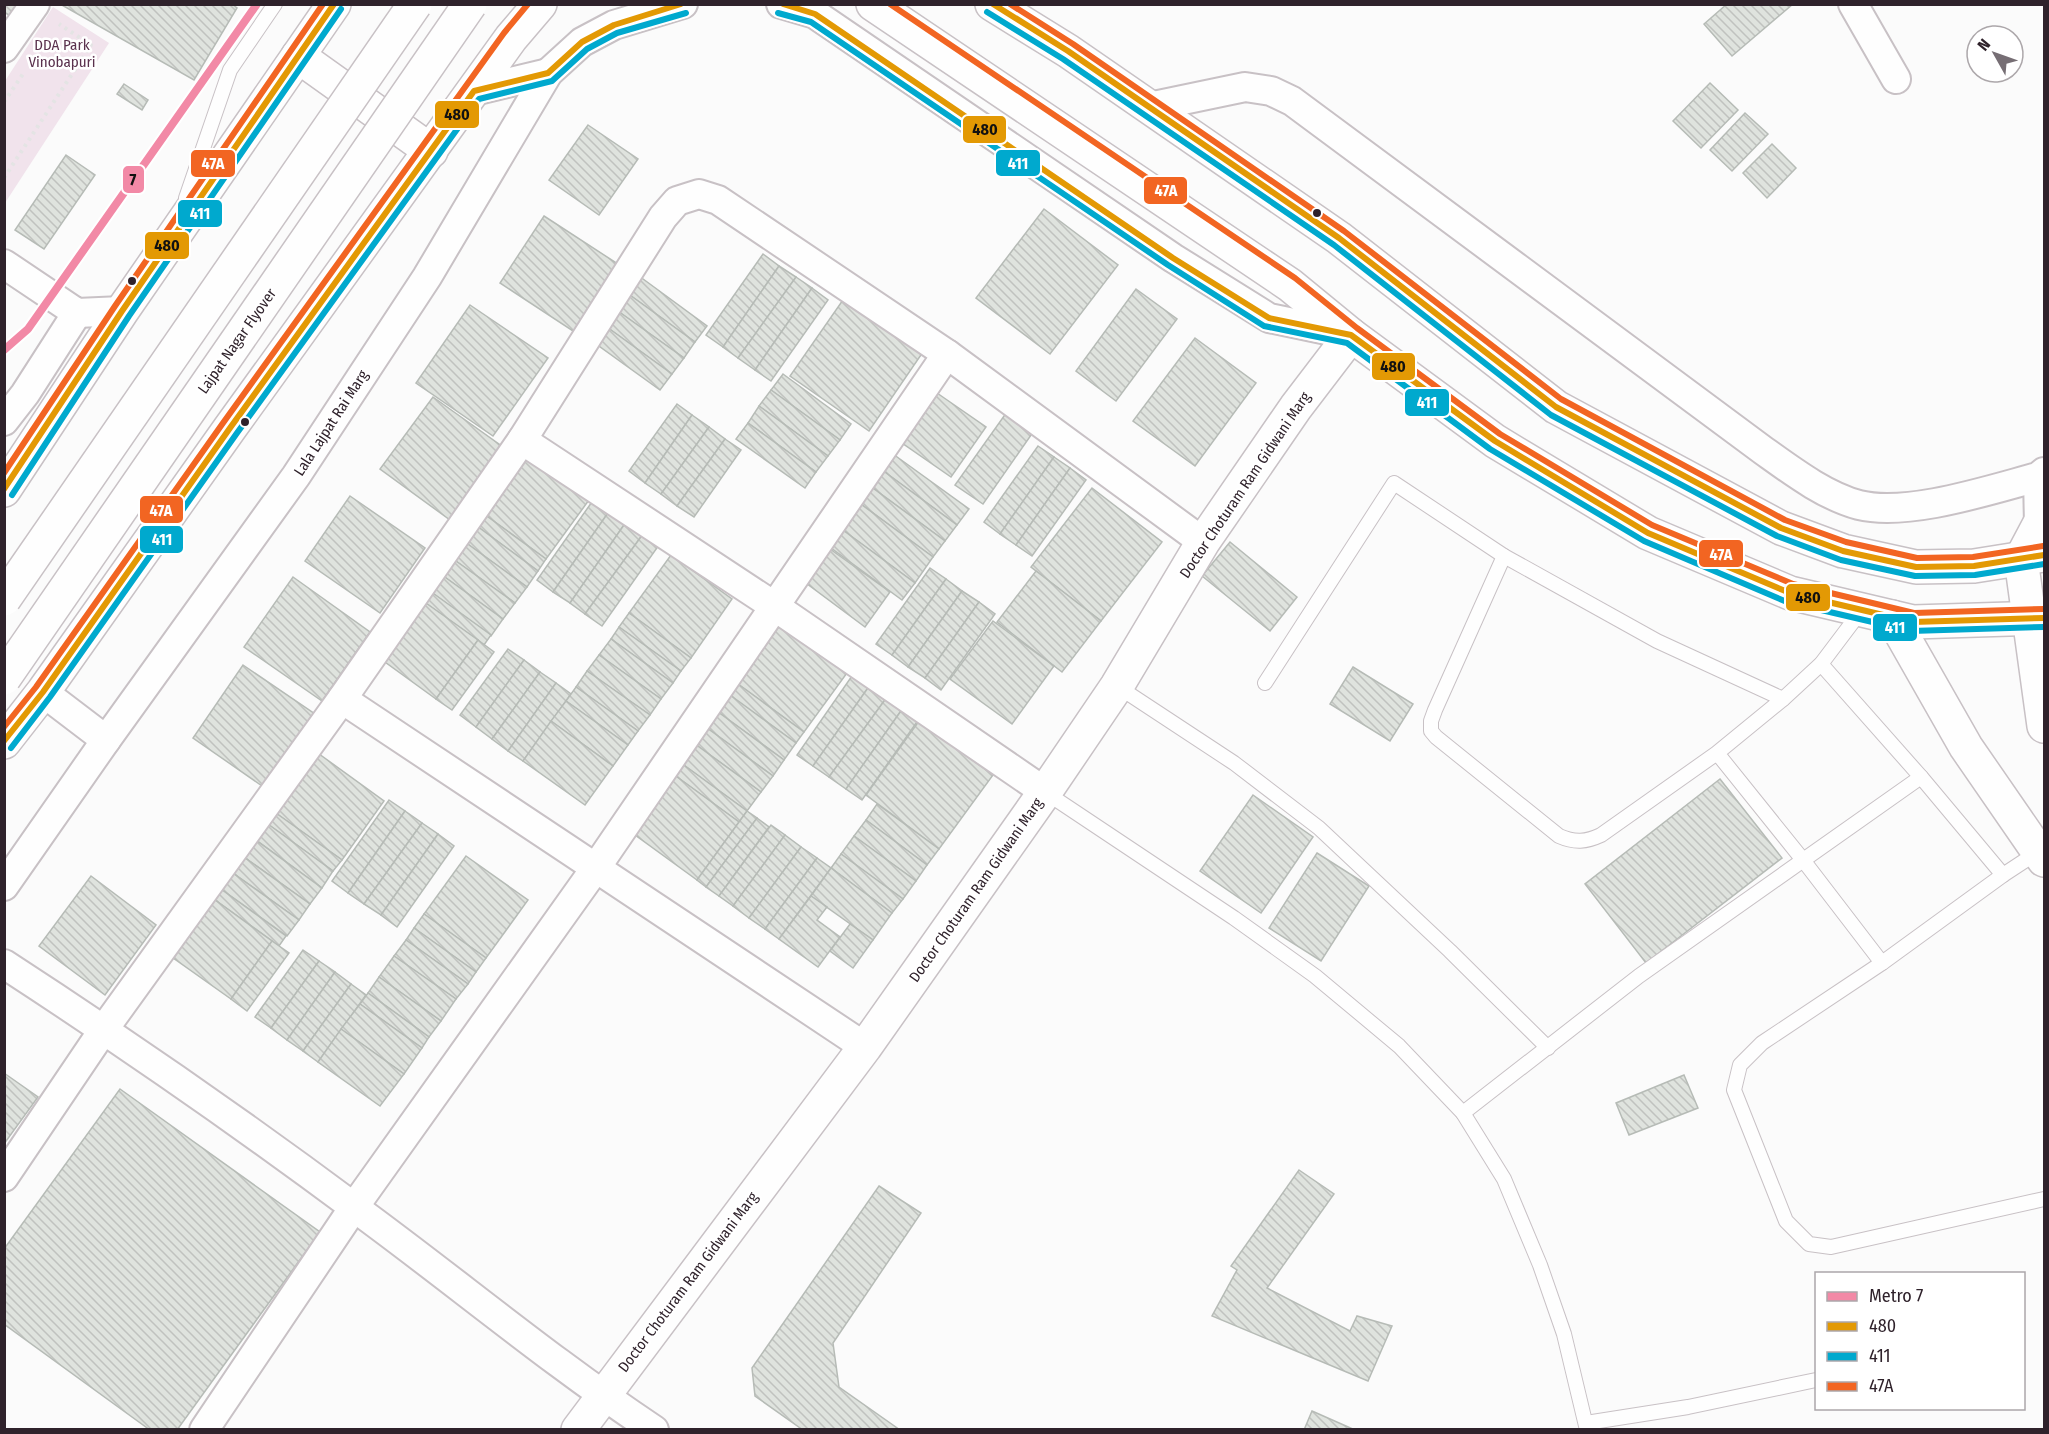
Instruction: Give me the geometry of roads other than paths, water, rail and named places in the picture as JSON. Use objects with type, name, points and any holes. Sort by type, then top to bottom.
[{"type":"main road","points":[[4,490],[122,311],[334,4]]},
{"type":"main road","points":[[4,599],[415,4]]},
{"type":"main road","name":"Lajpat Nagar Flyover","points":[[4,678],[470,4]]},
{"type":"main road","points":[[4,742],[43,692],[230,428],[474,91],[532,4]]},
{"type":"main road","points":[[511,38],[540,4]]},
{"type":"main road","points":[[873,4],[1290,285],[1351,335],[1495,441],[1648,533],[1790,593],[1913,622],[2037,619]]},
{"type":"main road","points":[[992,4],[1068,51],[1340,238],[1556,407],[1781,528],[1843,551],[1916,567],[1974,566],[2037,542],[2037,619],[2044,726]]},
{"type":"main road","points":[[298,56],[431,151]]},
{"type":"main road","name":"Doctor Choturam Ram Gidwani Marg","points":[[578,1430],[865,1047],[1117,686],[1203,542],[1296,407],[1351,335]]},
{"type":"main road","points":[[1877,613],[2041,856]]},
{"type":"street","points":[[4,48],[34,4]]},
{"type":"street","name":"Lala Lajpat Rai Marg","points":[[4,886],[296,476],[427,277],[548,73],[582,42],[614,25],[683,4]]},
{"type":"street","points":[[781,4],[815,14],[1173,258],[1269,318],[1351,335]]},
{"type":"street","points":[[1853,4],[1896,79]]},
{"type":"street","points":[[474,91],[548,73]]},
{"type":"street","points":[[1149,107],[1245,87],[1271,91],[1292,101],[1814,486],[1859,505],[1895,508],[1958,499],[2041,475],[2037,542]]},
{"type":"street","points":[[4,1177],[104,1029],[342,699],[522,440],[663,217],[677,201],[699,194],[718,200],[947,354],[1203,542]]},
{"type":"street","points":[[4,264],[77,313],[122,311]]},
{"type":"street","points":[[4,421],[25,394],[77,313]]},
{"type":"street","points":[[204,1430],[354,1207],[596,869],[947,354]]},
{"type":"street","points":[[522,440],[774,606],[1045,792]]},
{"type":"street","points":[[43,692],[106,740]]},
{"type":"street","points":[[342,699],[865,1047]]},
{"type":"street","points":[[4,964],[104,1029],[354,1207],[602,1395],[654,1430]]},
{"type":"lane","points":[[173,237],[230,70],[275,4]]},
{"type":"lane","points":[[1265,683],[1394,483],[1504,556],[1657,641],[1783,699]]},
{"type":"lane","points":[[1504,556],[1435,710],[1431,721],[1431,732],[1559,836],[1570,841],[1590,840],[1601,835],[1717,753],[1783,699],[1877,613]]},
{"type":"lane","points":[[1821,664],[1921,777],[2003,875]]},
{"type":"lane","points":[[1117,686],[1234,762],[1320,828],[1548,1048]]},
{"type":"lane","points":[[1717,753],[1882,963]]},
{"type":"lane","points":[[1463,1113],[1639,976],[1921,777]]},
{"type":"lane","points":[[1045,792],[1234,918],[1315,976],[1399,1046],[1463,1113],[1504,1179],[1540,1265],[1564,1334],[1587,1426],[1815,1380]]},
{"type":"lane","points":[[2041,856],[2003,875],[1882,963],[1762,1043],[1740,1065],[1734,1090],[1786,1221],[1809,1244],[1831,1247],[2044,1199]]},
{"type":"metro line","name":"7","points":[[4,350],[28,329],[257,4]]},
{"type":"park label","name":"DDA Park Vinobapuri","points":[[62,54]]}]
